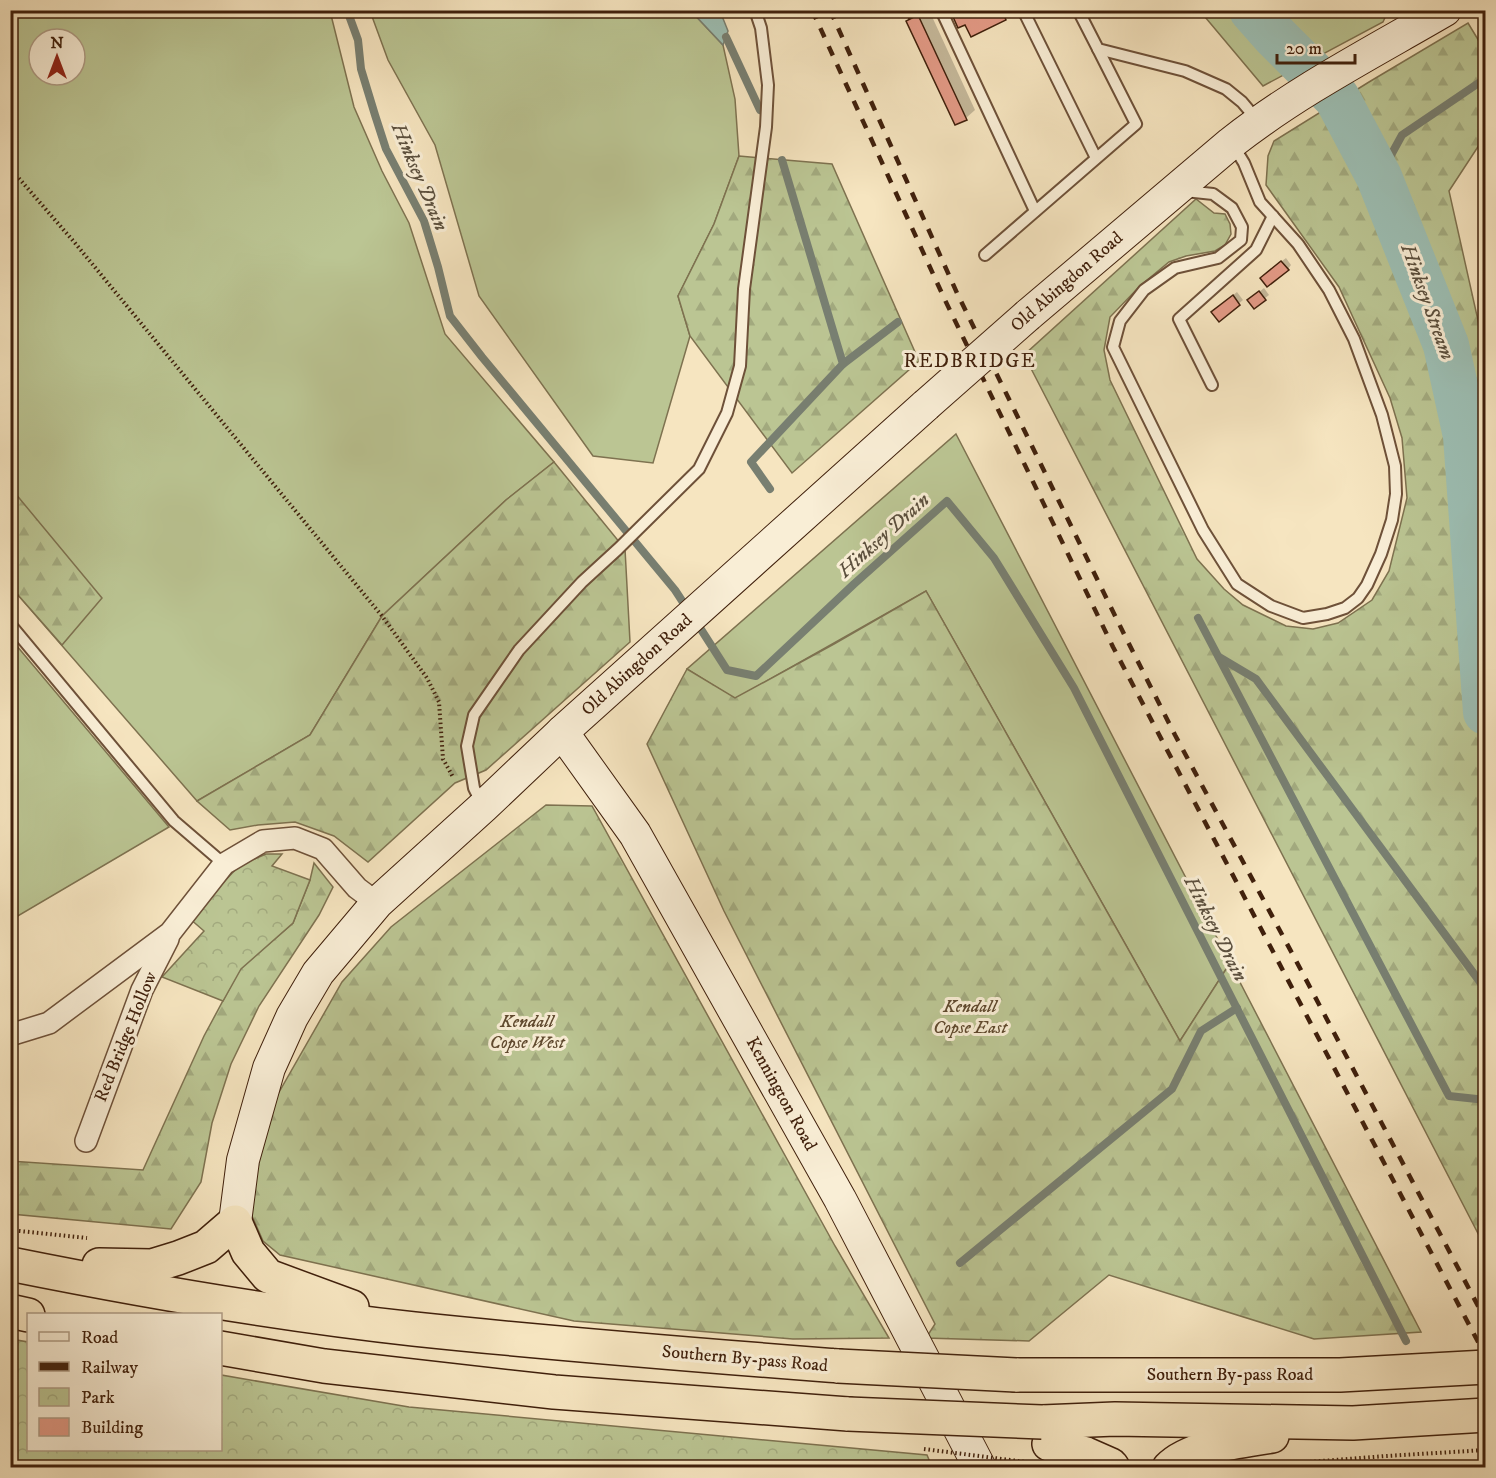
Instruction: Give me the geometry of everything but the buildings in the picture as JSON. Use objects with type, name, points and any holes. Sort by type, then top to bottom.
[{"type":"highway","points":[[10,1263],[152,1266],[206,1247],[235,1222],[248,1252],[268,1276],[413,1329]]},
{"type":"highway","name":"Southern By-pass Road","points":[[10,1263],[91,1280],[213,1301],[413,1329],[838,1366],[1016,1376],[1340,1376],[1485,1367]]},
{"type":"highway","points":[[10,1311],[27,1315]]},
{"type":"highway","points":[[222,1348],[324,1366],[554,1392],[848,1414],[926,1434],[1050,1444],[1086,1454],[1113,1467]]},
{"type":"highway","points":[[1050,1444],[1115,1419],[1353,1423],[1485,1415]]},
{"type":"highway","points":[[1169,1467],[1175,1461],[1212,1447],[1353,1423]]},
{"type":"street","name":"Old Abingdon Road","points":[[235,1222],[243,1160],[269,1068],[292,1017],[318,973],[377,903],[562,732],[926,405],[1172,192],[1268,115],[1445,10]]},
{"type":"street","name":"Kennington Road","points":[[562,732],[635,834],[840,1199],[980,1467]]},
{"type":"street","name":"Red Bridge Hollow","points":[[86,1141],[142,990],[170,933],[224,864],[263,841],[295,838],[322,849],[357,888],[377,903]]},
{"type":"street","name":"Red Bridge Hollow","points":[[10,1035],[49,1023],[170,933]]},
{"type":"lane","points":[[481,809],[474,788],[467,746],[474,715],[519,650],[582,582],[699,469],[727,413],[740,366],[744,289],[766,127],[768,85],[761,28],[755,10]]},
{"type":"lane","points":[[941,10],[1035,211]]},
{"type":"lane","points":[[1023,10],[1096,158]]},
{"type":"lane","points":[[985,255],[1136,124],[1078,10]]},
{"type":"lane","points":[[1098,49],[1185,71],[1226,89],[1242,102],[1268,115]]},
{"type":"lane","points":[[1172,192],[1213,194],[1232,208],[1242,227],[1241,240],[1218,258],[1174,268],[1144,290],[1120,321],[1113,347],[1203,530],[1237,584],[1271,606],[1303,618],[1345,608],[1358,598],[1367,585],[1382,554],[1392,520],[1396,495],[1395,466],[1382,415],[1354,339],[1329,290],[1298,244],[1260,202],[1244,163],[1231,143]]},
{"type":"lane","points":[[1212,385],[1179,319],[1256,250],[1273,216]]},
{"type":"lane","points":[[1241,240],[1256,250]]},
{"type":"lane","points":[[10,624],[174,821],[224,864]]},
{"type":"path","points":[[10,168],[75,243],[382,616],[427,678],[439,702],[443,759],[456,783],[481,809]]},
{"type":"path","points":[[10,1230],[91,1238]]},
{"type":"path","points":[[926,1434],[1050,1444]]},
{"type":"path","points":[[1283,1464],[1485,1450]]},
{"type":"green space","points":[[10,11],[330,11],[354,107],[382,171],[409,223],[445,334],[554,462],[506,500],[382,616],[310,735],[197,801],[11,587]]},
{"type":"green space","points":[[370,11],[691,11],[723,45],[735,99],[739,156],[714,224],[678,296],[690,336],[653,463],[593,456],[479,296],[435,145],[388,60]]},
{"type":"green space","points":[[1200,11],[1388,11],[1383,22],[1263,86]]},
{"type":"green space","points":[[1468,23],[1485,51],[1485,136],[1449,191],[1486,356],[1485,1247],[1024,355],[1196,199],[1214,213],[1225,214],[1230,224],[1231,234],[1225,245],[1215,251],[1186,256],[1169,262],[1140,286],[1110,317],[1104,350],[1110,380],[1197,559],[1224,589],[1243,605],[1286,626],[1313,629],[1338,623],[1372,600],[1389,571],[1407,498],[1402,438],[1390,398],[1339,287],[1266,185],[1268,156],[1274,141]]},
{"type":"green space","points":[[739,156],[832,164],[919,361],[792,473],[690,336],[678,296],[714,224]]},
{"type":"green space","points":[[956,434],[1230,963],[1180,1041],[926,591],[735,699],[687,669]]},
{"type":"green space","points":[[554,462],[625,549],[630,642],[486,770],[455,783],[368,862],[334,836],[295,822],[230,830],[197,801],[310,735],[382,616],[506,500]]},
{"type":"green space","points":[[10,487],[102,598],[62,645],[11,587]]},
{"type":"green space","name":"Kendall Copse East","points":[[926,591],[1180,1041],[1230,963],[1421,1332],[1314,1339],[1109,1275],[1029,1341],[926,1338],[935,1324],[724,911],[647,744],[687,669],[735,698]]},
{"type":"green space","points":[[11,639],[169,827],[10,920]]},
{"type":"green space","name":"Kendall Copse West","points":[[546,805],[592,806],[835,1246],[889,1338],[793,1339],[574,1321],[280,1255],[263,1241],[252,1216],[252,1191],[270,1108],[342,982],[391,927]]},
{"type":"green space","points":[[266,854],[282,854],[272,866],[310,880],[293,923],[241,969],[223,1001],[162,977],[204,931],[189,918],[240,865]]},
{"type":"green space","points":[[314,863],[333,887],[319,915],[259,1006],[231,1064],[212,1123],[201,1182],[171,1229],[11,1214],[10,1161],[143,1170],[204,1036],[240,969],[293,923],[310,880]]},
{"type":"green space","points":[[11,1339],[27,1342],[27,1451],[222,1451],[222,1375],[409,1407],[927,1455],[932,1467],[11,1467]]},
{"type":"water","points":[[691,11],[720,11],[728,31],[723,45]]},
{"type":"waterway","name":"Hinksey Drain","points":[[347,10],[358,40],[361,69],[386,149],[424,221],[450,316],[675,590],[688,610]]},
{"type":"waterway","name":"Hinksey Stream","points":[[1252,10],[1337,98],[1379,177],[1446,345],[1466,436],[1486,712]]},
{"type":"waterway","points":[[726,37],[760,110]]},
{"type":"waterway","points":[[1379,177],[1402,135],[1486,78]]},
{"type":"waterway","points":[[770,489],[751,462],[843,364],[782,160]]},
{"type":"waterway","points":[[843,364],[898,322]]},
{"type":"waterway","name":"Hinksey Drain","points":[[695,620],[727,670],[756,676],[947,501],[994,558],[1074,688],[1406,1341]]},
{"type":"waterway","points":[[1198,618],[1449,1096],[1486,1100]]},
{"type":"waterway","points":[[1219,657],[1256,679],[1486,990]]},
{"type":"waterway","points":[[960,1263],[1172,1089],[1201,1031],[1237,1008]]},
{"type":"railway","points":[[812,10],[945,300],[1113,647],[1486,1357]]},
{"type":"railway","points":[[830,10],[957,293],[1124,634],[1175,735],[1486,1321]]},
{"type":"district","name":"REDBRIDGE","points":[[970,361]]}]
